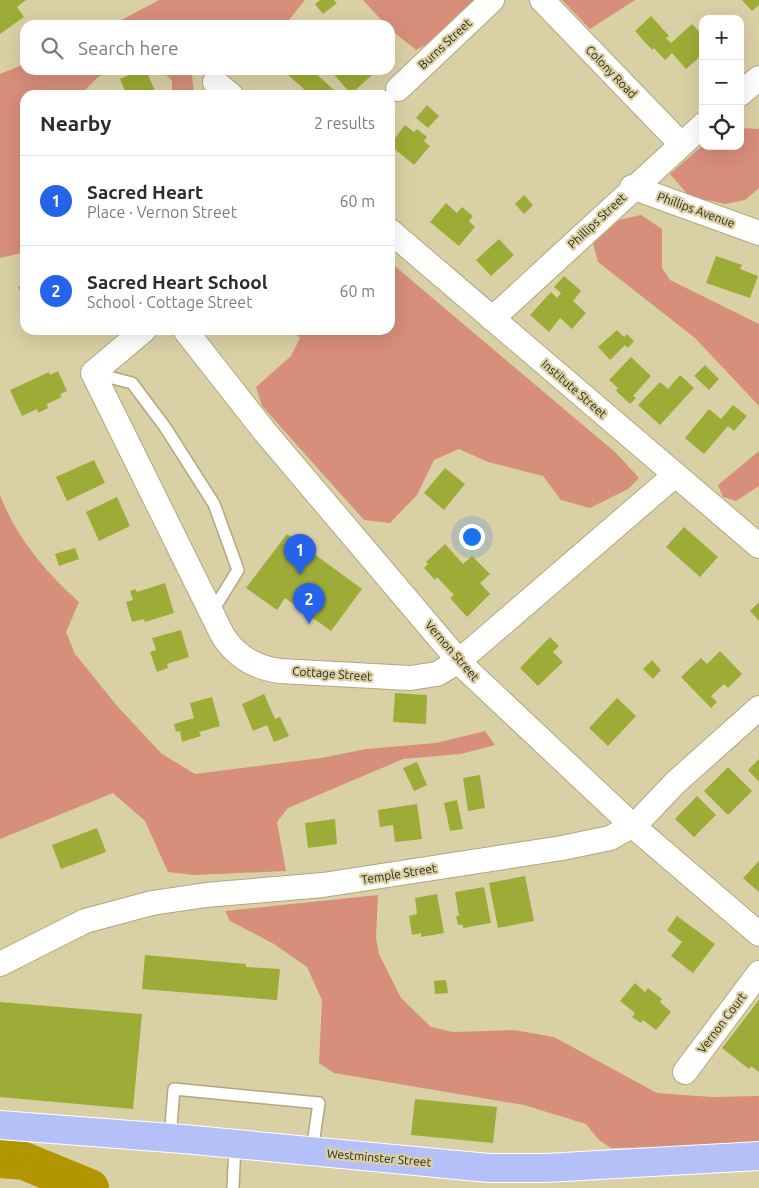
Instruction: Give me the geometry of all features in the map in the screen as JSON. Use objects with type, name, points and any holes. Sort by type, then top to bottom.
[{"type":"highway","name":"Westminster Street","points":[[0,1125],[170,1138],[489,1168],[546,1168],[759,1156]]},
{"type":"street","name":"Burns Street","points":[[398,89],[492,0]]},
{"type":"street","name":"Colony Road","points":[[542,0],[680,143]]},
{"type":"street","points":[[744,91],[759,78]]},
{"type":"street","name":"Phillips Street","points":[[492,319],[632,187],[699,128]]},
{"type":"street","name":"Phillips Avenue","points":[[632,187],[759,233]]},
{"type":"street","name":"Institute Street","points":[[395,235],[759,546]]},
{"type":"street","points":[[92,373],[138,335]]},
{"type":"street","name":"Vernon Street","points":[[189,335],[265,432],[459,661],[633,826],[759,934]]},
{"type":"street","name":"Cottage Street","points":[[92,373],[223,636],[235,650],[252,663],[269,670],[410,678],[437,674],[459,661],[675,475]]},
{"type":"street","name":"Temple Street","points":[[0,964],[85,921],[152,904],[206,895],[323,885],[562,848],[610,838],[633,826],[676,782],[759,708]]},
{"type":"street","name":"Vernon Court","points":[[685,1072],[759,973]]},
{"type":"lane","points":[[92,373],[132,383],[165,427],[214,504],[238,570],[212,612]]},
{"type":"lane","points":[[170,1138],[174,1089],[319,1103],[312,1152]]},
{"type":"lane","points":[[233,1188],[235,1144]]},
{"type":"shaded area","points":[[159,0],[305,0],[289,20],[121,20]]},
{"type":"shaded area","points":[[363,0],[474,0],[427,44],[416,50],[395,33],[395,20],[381,20]]},
{"type":"shaded area","points":[[562,0],[635,0],[590,29]]},
{"type":"shaded area","points":[[20,66],[20,75],[102,75],[85,90],[20,90],[20,253],[0,258],[0,74]]},
{"type":"shaded area","points":[[167,75],[192,75],[194,90],[172,90],[172,81]]},
{"type":"shaded area","points":[[744,128],[759,129],[759,188],[745,200],[725,204],[689,196],[670,174],[699,149],[744,150]]},
{"type":"shaded area","points":[[641,215],[662,229],[662,268],[670,280],[759,324],[759,406],[695,338],[598,262],[593,243],[619,220]]},
{"type":"shaded area","points":[[395,266],[616,453],[639,478],[628,489],[590,508],[561,500],[543,476],[488,462],[459,449],[434,460],[417,495],[390,523],[364,520],[262,406],[256,387],[291,356],[300,338],[297,335],[395,335]]},
{"type":"shaded area","points":[[759,451],[759,486],[736,501],[723,497],[718,485]]},
{"type":"shaded area","points":[[0,495],[14,525],[33,553],[55,579],[79,602],[66,632],[75,654],[118,707],[162,754],[195,774],[321,758],[366,749],[436,743],[485,731],[495,745],[461,754],[403,759],[288,808],[277,822],[286,871],[194,875],[168,872],[145,821],[113,793],[0,839]]},
{"type":"shaded area","points":[[378,895],[376,938],[379,954],[401,998],[431,1027],[453,1032],[514,1030],[554,1037],[657,1093],[712,1097],[759,1096],[759,1143],[730,1146],[611,1148],[599,1140],[586,1124],[524,1105],[334,1073],[319,1063],[322,1000],[307,967],[274,944],[230,921],[225,911]]},
{"type":"building","points":[[0,0],[26,0],[17,7],[24,17],[0,34]]},
{"type":"building","points":[[320,0],[334,0],[337,3],[323,14],[315,4]]},
{"type":"building","points":[[742,0],[759,0],[759,5],[752,11]]},
{"type":"building","points":[[651,16],[669,36],[666,38],[671,43],[692,24],[699,32],[699,58],[686,69],[672,53],[665,60],[654,48],[652,50],[635,31]]},
{"type":"building","points":[[130,75],[148,75],[155,90],[125,90],[120,79]]},
{"type":"building","points":[[288,75],[317,75],[334,90],[303,90]]},
{"type":"building","points":[[334,75],[372,75],[355,90],[348,90]]},
{"type":"building","points":[[427,105],[439,116],[428,128],[416,118]]},
{"type":"building","points":[[405,125],[414,132],[417,129],[427,137],[424,141],[430,146],[414,165],[395,149],[395,138]]},
{"type":"building","points":[[524,195],[533,205],[524,214],[515,204]]},
{"type":"building","points":[[446,203],[457,213],[462,207],[473,216],[469,221],[475,227],[459,246],[430,222]]},
{"type":"building","points":[[499,239],[514,255],[491,276],[476,260]]},
{"type":"building","points":[[716,256],[742,265],[740,269],[758,276],[750,298],[706,283]]},
{"type":"building","points":[[564,276],[581,291],[573,301],[586,313],[572,329],[560,318],[549,332],[530,315],[551,292],[557,298],[561,293],[554,287]]},
{"type":"building","points":[[617,330],[624,337],[627,334],[634,341],[628,348],[625,345],[610,360],[598,347]]},
{"type":"building","points":[[631,357],[651,376],[633,396],[636,398],[630,404],[616,391],[618,388],[609,380]]},
{"type":"building","points":[[705,365],[719,379],[709,390],[694,376]]},
{"type":"building","points":[[58,371],[67,391],[60,394],[62,397],[47,404],[48,408],[38,413],[37,409],[22,416],[10,390],[49,372],[50,375]]},
{"type":"building","points":[[680,375],[694,388],[660,425],[638,405],[660,382],[668,389]]},
{"type":"building","points":[[733,405],[747,416],[734,431],[728,426],[704,454],[685,438],[709,409],[721,419]]},
{"type":"building","points":[[94,460],[105,483],[67,501],[56,477]]},
{"type":"building","points":[[445,468],[465,484],[444,510],[424,493]]},
{"type":"building","points":[[117,497],[130,526],[99,541],[86,512]]},
{"type":"building","points":[[684,527],[718,557],[700,577],[666,547]]},
{"type":"building","points":[[287,534],[362,589],[331,631],[285,598],[277,610],[246,588]]},
{"type":"building","points":[[445,544],[463,564],[472,556],[490,574],[480,583],[490,594],[467,617],[450,598],[454,595],[437,577],[435,580],[424,568],[428,564],[426,562]]},
{"type":"building","points":[[75,548],[79,559],[59,566],[55,554]]},
{"type":"building","points":[[165,583],[174,613],[145,622],[144,619],[132,622],[126,602],[133,600],[130,591],[135,589],[137,592]]},
{"type":"building","points":[[759,602],[759,621],[750,611]]},
{"type":"building","points":[[181,630],[189,657],[167,664],[168,668],[157,672],[150,652],[156,650],[152,638]]},
{"type":"building","points":[[550,637],[559,646],[553,652],[563,662],[538,686],[520,668]]},
{"type":"building","points":[[720,651],[742,674],[728,688],[724,684],[711,696],[717,702],[711,708],[681,677],[701,658],[707,664]]},
{"type":"building","points":[[652,660],[661,670],[653,679],[643,669]]},
{"type":"building","points":[[395,693],[427,695],[426,724],[393,722]]},
{"type":"building","points":[[264,694],[275,719],[280,717],[289,736],[274,742],[267,725],[253,731],[242,704]]},
{"type":"building","points":[[212,697],[220,726],[199,732],[201,736],[182,742],[180,731],[176,732],[174,724],[194,718],[190,703]]},
{"type":"building","points":[[617,698],[636,716],[608,746],[589,728]]},
{"type":"building","points":[[759,759],[759,782],[748,770]]},
{"type":"building","points":[[417,762],[427,785],[414,791],[403,768]]},
{"type":"building","points":[[728,767],[752,791],[728,815],[704,791]]},
{"type":"building","points":[[480,775],[485,808],[468,811],[463,778]]},
{"type":"building","points":[[697,796],[716,815],[694,837],[675,819]]},
{"type":"building","points":[[457,800],[463,829],[450,831],[444,803]]},
{"type":"building","points":[[417,804],[422,839],[395,842],[393,825],[380,827],[378,810]]},
{"type":"building","points":[[335,819],[337,844],[308,848],[305,823]]},
{"type":"building","points":[[97,828],[106,852],[61,869],[52,845]]},
{"type":"building","points":[[759,861],[759,892],[743,878]]},
{"type":"building","points":[[525,876],[534,921],[498,928],[489,883]]},
{"type":"building","points":[[484,887],[491,923],[463,928],[463,925],[458,925],[456,916],[459,916],[455,892]]},
{"type":"building","points":[[437,894],[444,933],[421,937],[421,933],[412,935],[409,916],[417,914],[415,898]]},
{"type":"building","points":[[677,916],[715,944],[693,973],[671,956],[682,942],[667,930]]},
{"type":"building","points":[[145,955],[246,964],[246,967],[280,969],[277,1000],[142,989]]},
{"type":"building","points":[[446,980],[448,993],[435,994],[434,981]]},
{"type":"building","points":[[635,983],[645,992],[648,988],[662,999],[660,1002],[671,1012],[656,1030],[643,1020],[641,1023],[632,1017],[635,1013],[620,1001]]},
{"type":"building","points":[[759,1000],[759,1072],[751,1066],[749,1069],[722,1048]]},
{"type":"building","points":[[0,1002],[142,1014],[133,1109],[0,1097]]},
{"type":"building","points":[[415,1099],[497,1107],[493,1143],[411,1135]]},
{"type":"waterway","points":[[0,1159],[24,1161],[90,1188]]},
{"type":"place","name":"Sacred Heart","points":[[300,575]]},
{"type":"place","name":"Sacred Heart School","points":[[309,624]]}]
